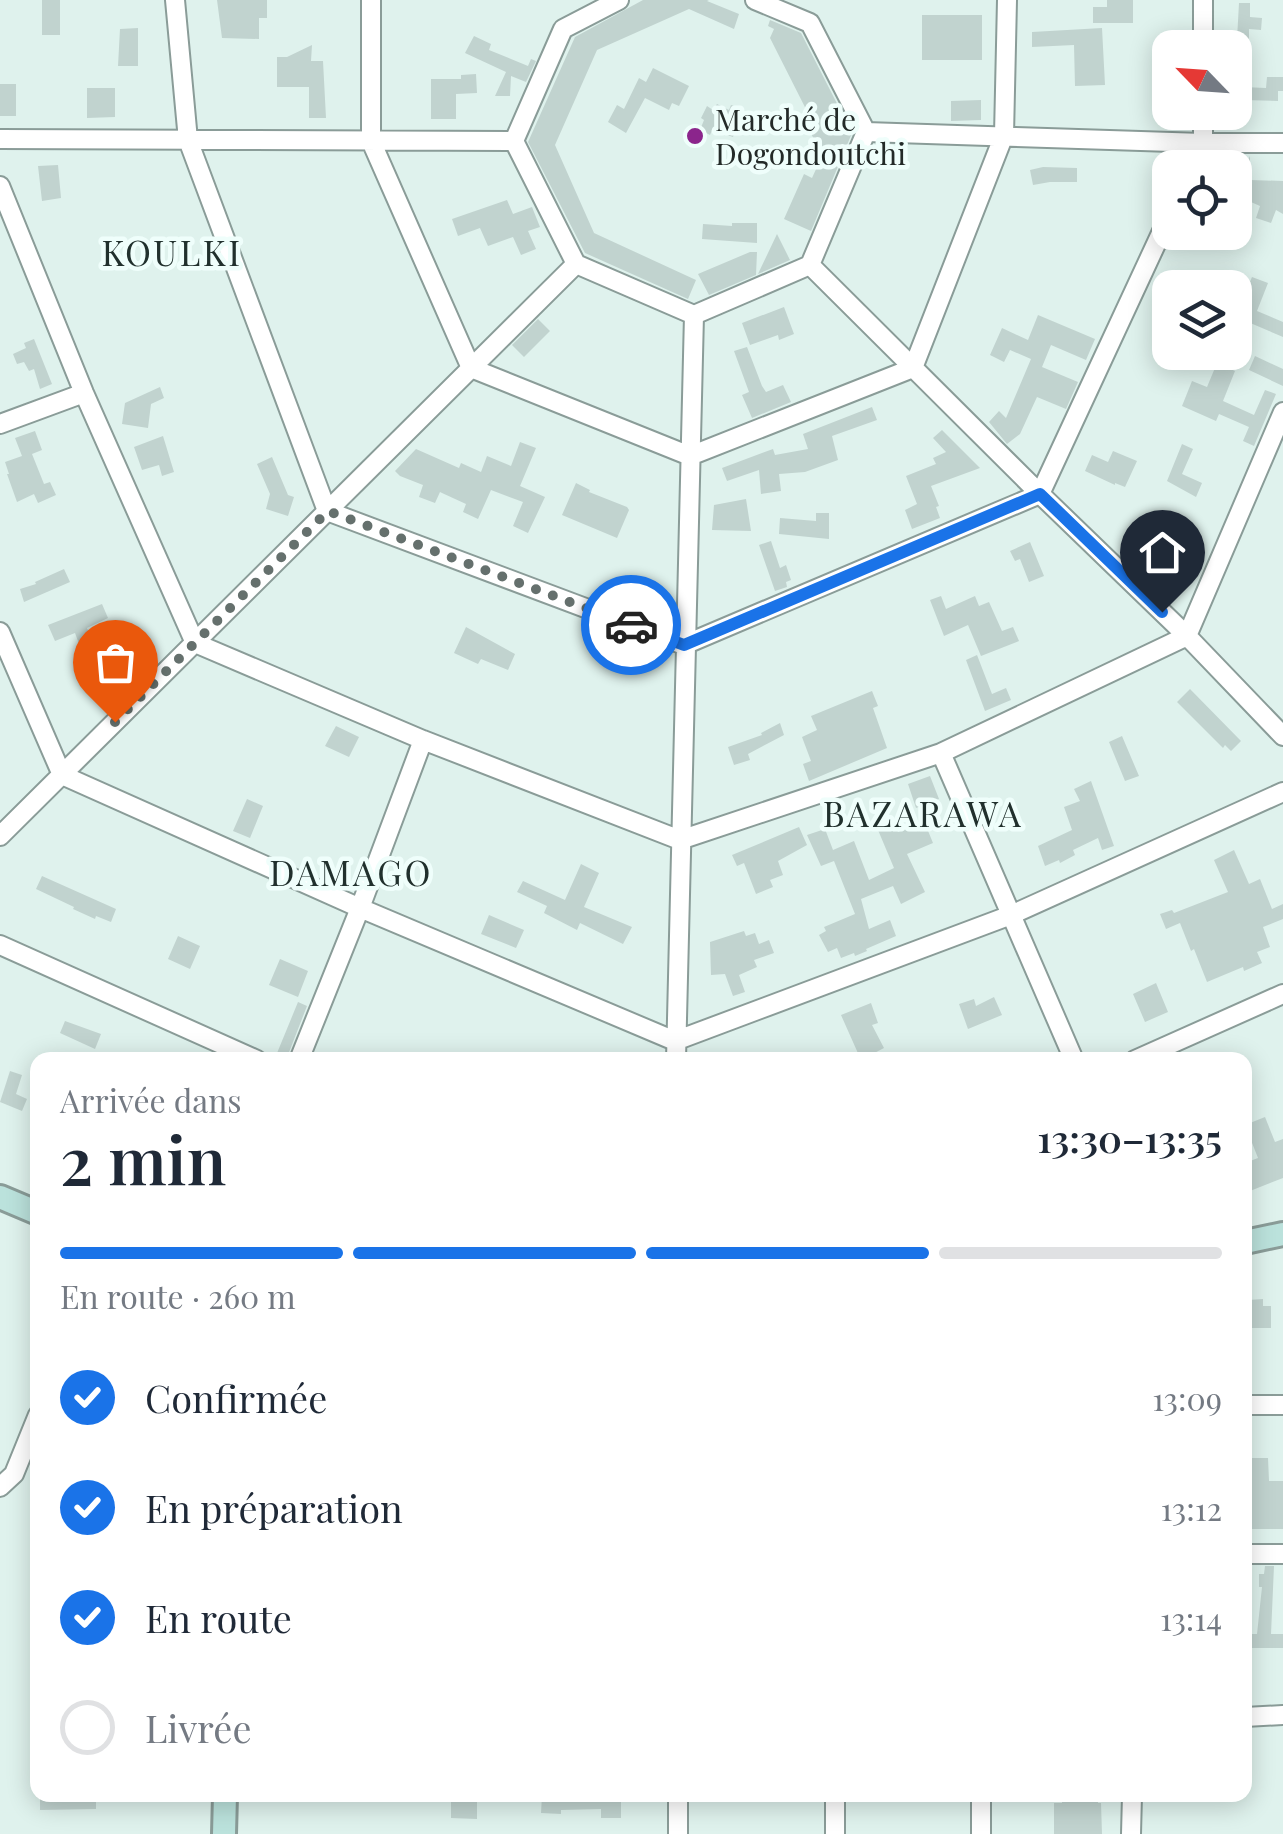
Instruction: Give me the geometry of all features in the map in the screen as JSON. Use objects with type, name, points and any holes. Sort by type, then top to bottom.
[{"type":"main road","points":[[0,1197],[30,1210]]},
{"type":"main road","points":[[1252,1241],[1283,1234]]},
{"type":"main road","points":[[224,1834],[225,1802]]},
{"type":"street","points":[[174,0],[188,140],[328,511],[684,645],[1040,494],[1153,250]]},
{"type":"street","points":[[372,0],[371,140],[471,368],[690,456],[913,368],[1004,135],[1007,0]]},
{"type":"street","points":[[514,141],[563,29],[619,0]]},
{"type":"street","points":[[1203,30],[1204,0]]},
{"type":"street","points":[[759,1],[810,23],[866,132]]},
{"type":"street","points":[[1200,150],[1203,130]]},
{"type":"street","points":[[514,141],[576,264],[694,315],[810,265],[866,132]]},
{"type":"street","points":[[866,132],[1283,143]]},
{"type":"street","points":[[0,138],[514,141]]},
{"type":"street","points":[[0,186],[84,393],[195,643],[424,740],[680,840],[942,752],[1187,636],[1283,412]]},
{"type":"street","points":[[0,836],[576,264]]},
{"type":"street","points":[[810,265],[1187,636],[1283,736]]},
{"type":"street","points":[[676,1051],[694,315]]},
{"type":"street","points":[[0,424],[84,393]]},
{"type":"street","points":[[0,632],[62,775],[676,1051],[1011,915],[1283,792]]},
{"type":"street","points":[[302,1052],[424,740]]},
{"type":"street","points":[[942,752],[1071,1052]]},
{"type":"street","points":[[0,945],[238,1052]]},
{"type":"street","points":[[1153,1052],[1283,994]]},
{"type":"street","points":[[1252,1405],[1283,1405]]},
{"type":"street","points":[[0,1487],[14,1474],[30,1435]]},
{"type":"street","points":[[1252,1554],[1283,1554]]},
{"type":"street","points":[[1252,1717],[1283,1715]]},
{"type":"street","points":[[678,1802],[678,1834]]},
{"type":"street","points":[[835,1802],[835,1834]]},
{"type":"street","points":[[981,1802],[981,1834]]},
{"type":"street","points":[[1131,1834],[1132,1802]]},
{"type":"building","points":[[42,0],[60,0],[60,35],[42,35]]},
{"type":"building","points":[[217,0],[267,0],[267,18],[259,18],[259,39],[222,38]]},
{"type":"building","points":[[643,0],[709,0],[739,14],[734,29],[689,9],[597,50],[555,145],[594,233],[696,280],[688,299],[585,253],[528,142],[575,37]]},
{"type":"building","points":[[1107,0],[1133,0],[1133,23],[1093,23],[1093,7],[1107,7]]},
{"type":"building","points":[[1239,3],[1250,3],[1250,17],[1262,18],[1261,30],[1238,30]]},
{"type":"building","points":[[922,15],[982,15],[982,60],[922,60]]},
{"type":"building","points":[[770,20],[801,33],[852,133],[811,231],[784,219],[804,174],[812,178],[822,156],[808,127],[814,125],[770,38],[774,29],[768,26]]},
{"type":"building","points":[[138,28],[138,66],[118,66],[120,29]]},
{"type":"building","points":[[1102,28],[1105,85],[1075,86],[1074,45],[1032,47],[1032,32]]},
{"type":"building","points":[[474,36],[491,44],[489,50],[528,66],[531,59],[536,61],[526,82],[511,76],[510,96],[495,96],[506,72],[465,53]]},
{"type":"building","points":[[312,45],[311,61],[323,61],[326,118],[309,118],[309,87],[277,87],[277,57],[287,57]]},
{"type":"building","points":[[653,68],[689,86],[679,106],[672,103],[669,110],[645,98],[626,133],[608,122],[617,105],[624,109],[639,78],[646,82]]},
{"type":"building","points":[[476,74],[477,93],[456,94],[456,119],[431,119],[431,79],[461,79],[461,75]]},
{"type":"building","points":[[1267,77],[1283,77],[1278,101],[1252,100],[1252,87],[1266,88]]},
{"type":"building","points":[[0,84],[16,84],[16,116],[0,116]]},
{"type":"building","points":[[87,88],[115,88],[115,117],[87,118]]},
{"type":"building","points":[[981,100],[981,120],[951,121],[951,101]]},
{"type":"building","points":[[717,104],[729,110],[731,105],[742,109],[733,137],[700,130],[707,106],[713,110]]},
{"type":"building","points":[[58,165],[61,198],[42,201],[38,166]]},
{"type":"building","points":[[1077,168],[1077,182],[1033,185],[1030,170]]},
{"type":"building","points":[[1252,180],[1283,181],[1283,214],[1276,210],[1271,223],[1256,218],[1260,206],[1252,202]]},
{"type":"building","points":[[507,200],[513,214],[532,207],[540,227],[528,231],[536,249],[521,255],[513,237],[488,246],[480,228],[458,236],[452,219]]},
{"type":"building","points":[[757,223],[757,243],[702,239],[703,224]]},
{"type":"building","points":[[777,234],[790,260],[758,274]]},
{"type":"building","points":[[757,252],[756,275],[709,295],[698,274]]},
{"type":"building","points":[[1252,277],[1268,283],[1257,311],[1283,322],[1283,337],[1252,324]]},
{"type":"building","points":[[784,307],[794,334],[750,345],[742,323]]},
{"type":"building","points":[[1038,315],[1095,339],[1086,360],[1051,345],[1042,367],[1078,382],[1066,409],[1037,397],[1020,434],[1007,444],[989,422],[999,411],[1006,418],[1031,359],[1010,350],[1004,362],[990,355],[1002,328],[1028,340]]},
{"type":"building","points":[[538,319],[550,331],[524,357],[512,345]]},
{"type":"building","points":[[34,339],[52,384],[40,389],[34,369],[29,371],[24,362],[17,364],[13,354]]},
{"type":"building","points":[[747,347],[766,392],[783,385],[791,402],[752,418],[742,395],[749,392],[734,351]]},
{"type":"building","points":[[1255,356],[1283,369],[1283,386],[1249,370]]},
{"type":"building","points":[[1214,370],[1235,371],[1223,401],[1254,415],[1265,390],[1276,394],[1254,446],[1243,441],[1249,427],[1219,414],[1216,421],[1182,406],[1192,381],[1207,387]]},
{"type":"building","points":[[160,387],[164,398],[151,404],[148,428],[122,424],[125,403]]},
{"type":"building","points":[[872,407],[877,420],[832,436],[838,460],[805,472],[779,474],[781,491],[761,494],[759,470],[727,481],[722,468],[773,449],[775,455],[808,449],[803,434]]},
{"type":"building","points":[[942,430],[980,468],[931,486],[940,518],[912,529],[905,510],[917,504],[906,476],[936,464],[933,458],[946,452],[933,438]]},
{"type":"building","points":[[35,431],[42,450],[32,454],[44,484],[50,482],[56,495],[38,503],[34,494],[17,502],[5,462],[22,456],[15,438]]},
{"type":"building","points":[[163,436],[174,472],[162,476],[159,465],[142,470],[134,447]]},
{"type":"building","points":[[520,442],[536,448],[520,486],[545,497],[528,533],[513,526],[523,502],[491,490],[478,519],[463,512],[466,504],[440,492],[435,503],[419,497],[423,485],[395,471],[416,449],[459,468],[461,463],[481,472],[487,456],[511,466]]},
{"type":"building","points":[[1182,444],[1193,449],[1182,474],[1202,483],[1196,497],[1167,481]]},
{"type":"building","points":[[1113,451],[1137,461],[1125,487],[1085,471],[1092,455],[1108,462]]},
{"type":"building","points":[[272,457],[288,495],[294,497],[288,516],[266,509],[270,494],[257,464]]},
{"type":"building","points":[[576,483],[627,507],[617,538],[562,515]]},
{"type":"building","points":[[746,499],[751,531],[712,530],[714,505]]},
{"type":"building","points":[[816,513],[829,513],[829,539],[779,534],[780,518],[816,521]]},
{"type":"building","points":[[771,541],[780,568],[786,565],[791,580],[786,582],[787,587],[775,591],[759,545]]},
{"type":"building","points":[[1030,542],[1044,576],[1029,582],[1020,559],[1015,561],[1010,551]]},
{"type":"building","points":[[64,569],[70,582],[24,602],[20,589]]},
{"type":"building","points":[[941,596],[946,609],[975,596],[979,606],[989,602],[1002,631],[1013,627],[1019,641],[981,656],[968,625],[944,636],[930,600]]},
{"type":"building","points":[[102,604],[108,618],[87,628],[97,655],[85,660],[75,633],[55,641],[48,625]]},
{"type":"building","points":[[466,627],[515,654],[508,670],[481,659],[478,664],[454,653]]},
{"type":"building","points":[[977,655],[992,694],[1006,688],[1011,700],[985,711],[966,660]]},
{"type":"building","points":[[1190,689],[1241,741],[1231,751],[1225,745],[1223,748],[1177,702]]},
{"type":"building","points":[[872,691],[878,706],[873,708],[887,748],[809,781],[803,764],[811,761],[802,737],[817,730],[811,716]]},
{"type":"building","points":[[780,723],[784,735],[748,754],[750,760],[734,765],[728,747],[762,735]]},
{"type":"building","points":[[336,726],[359,737],[349,757],[325,746]]},
{"type":"building","points":[[1122,736],[1139,776],[1125,781],[1109,742]]},
{"type":"building","points":[[930,776],[939,799],[916,808],[908,784]]},
{"type":"building","points":[[1091,781],[1114,846],[1102,850],[1098,838],[1073,850],[1075,855],[1060,863],[1059,860],[1045,866],[1038,846],[1072,830],[1064,807],[1080,801],[1074,789]]},
{"type":"building","points":[[247,799],[263,806],[250,838],[233,831]]},
{"type":"building","points":[[924,821],[933,843],[907,854],[925,892],[901,904],[893,886],[861,899],[869,929],[890,920],[896,936],[855,956],[854,953],[841,958],[837,948],[828,952],[819,935],[826,931],[824,927],[855,914],[834,861],[821,866],[807,835],[825,829],[833,850],[854,841],[869,880],[894,868],[878,830],[894,823],[898,832]]},
{"type":"building","points":[[799,827],[807,845],[778,861],[783,875],[770,880],[773,887],[756,894],[744,863],[737,866],[732,855]]},
{"type":"building","points":[[1234,850],[1249,884],[1260,879],[1272,909],[1283,904],[1283,919],[1263,927],[1270,947],[1257,952],[1262,963],[1207,982],[1180,923],[1166,929],[1160,914],[1172,910],[1174,913],[1228,892],[1214,860]]},
{"type":"building","points":[[581,864],[599,873],[584,907],[632,927],[623,944],[580,923],[577,930],[544,913],[547,906],[517,892],[523,881],[565,900]]},
{"type":"building","points":[[42,876],[116,909],[111,922],[96,916],[95,919],[36,889]]},
{"type":"building","points":[[489,915],[524,930],[516,948],[481,934]]},
{"type":"building","points":[[744,931],[746,936],[755,933],[759,944],[769,940],[774,953],[754,960],[757,967],[739,975],[745,992],[733,996],[725,974],[711,975],[710,942]]},
{"type":"building","points":[[178,936],[200,946],[190,969],[168,959]]},
{"type":"building","points":[[280,959],[308,971],[298,997],[269,985]]},
{"type":"building","points":[[1156,983],[1168,1012],[1145,1022],[1133,994]]},
{"type":"building","points":[[994,997],[1002,1015],[968,1029],[959,1004],[974,999],[976,1006]]},
{"type":"building","points":[[298,1002],[307,1006],[289,1052],[277,1052]]},
{"type":"building","points":[[871,1003],[878,1023],[872,1025],[884,1048],[857,1052],[841,1015]]},
{"type":"building","points":[[65,1021],[101,1034],[95,1049],[60,1033]]},
{"type":"building","points":[[10,1071],[22,1075],[16,1094],[27,1099],[22,1111],[0,1102]]},
{"type":"building","points":[[1265,1117],[1275,1142],[1283,1139],[1283,1178],[1252,1190],[1252,1160],[1258,1158],[1252,1143],[1252,1122]]},
{"type":"building","points":[[1263,1299],[1263,1306],[1271,1306],[1271,1328],[1252,1328],[1252,1300]]},
{"type":"building","points":[[1252,1458],[1268,1458],[1269,1481],[1283,1481],[1283,1529],[1252,1529]]},
{"type":"building","points":[[1265,1566],[1274,1566],[1271,1634],[1283,1634],[1283,1648],[1252,1648],[1262,1587],[1259,1574],[1264,1574]]},
{"type":"building","points":[[40,1802],[96,1802],[96,1809],[40,1810]]},
{"type":"building","points":[[451,1802],[477,1802],[477,1819],[451,1818]]},
{"type":"building","points":[[542,1802],[621,1802],[621,1818],[601,1818],[601,1809],[541,1813]]},
{"type":"building","points":[[1054,1803],[1101,1803],[1102,1834],[1054,1834]]},
{"type":"way so far","points":[[115,722],[328,511],[631,625]]},
{"type":"place","name":"Marché de Dogondoutchi","points":[[695,136]]},
{"type":"district","name":"KOULKI","points":[[172,251]]},
{"type":"district","name":"BAZARAWA","points":[[923,812]]},
{"type":"district","name":"DAMAGO","points":[[351,871]]},
{"type":"route","points":[[631,625],[684,645],[1040,494],[1162,612]]}]
